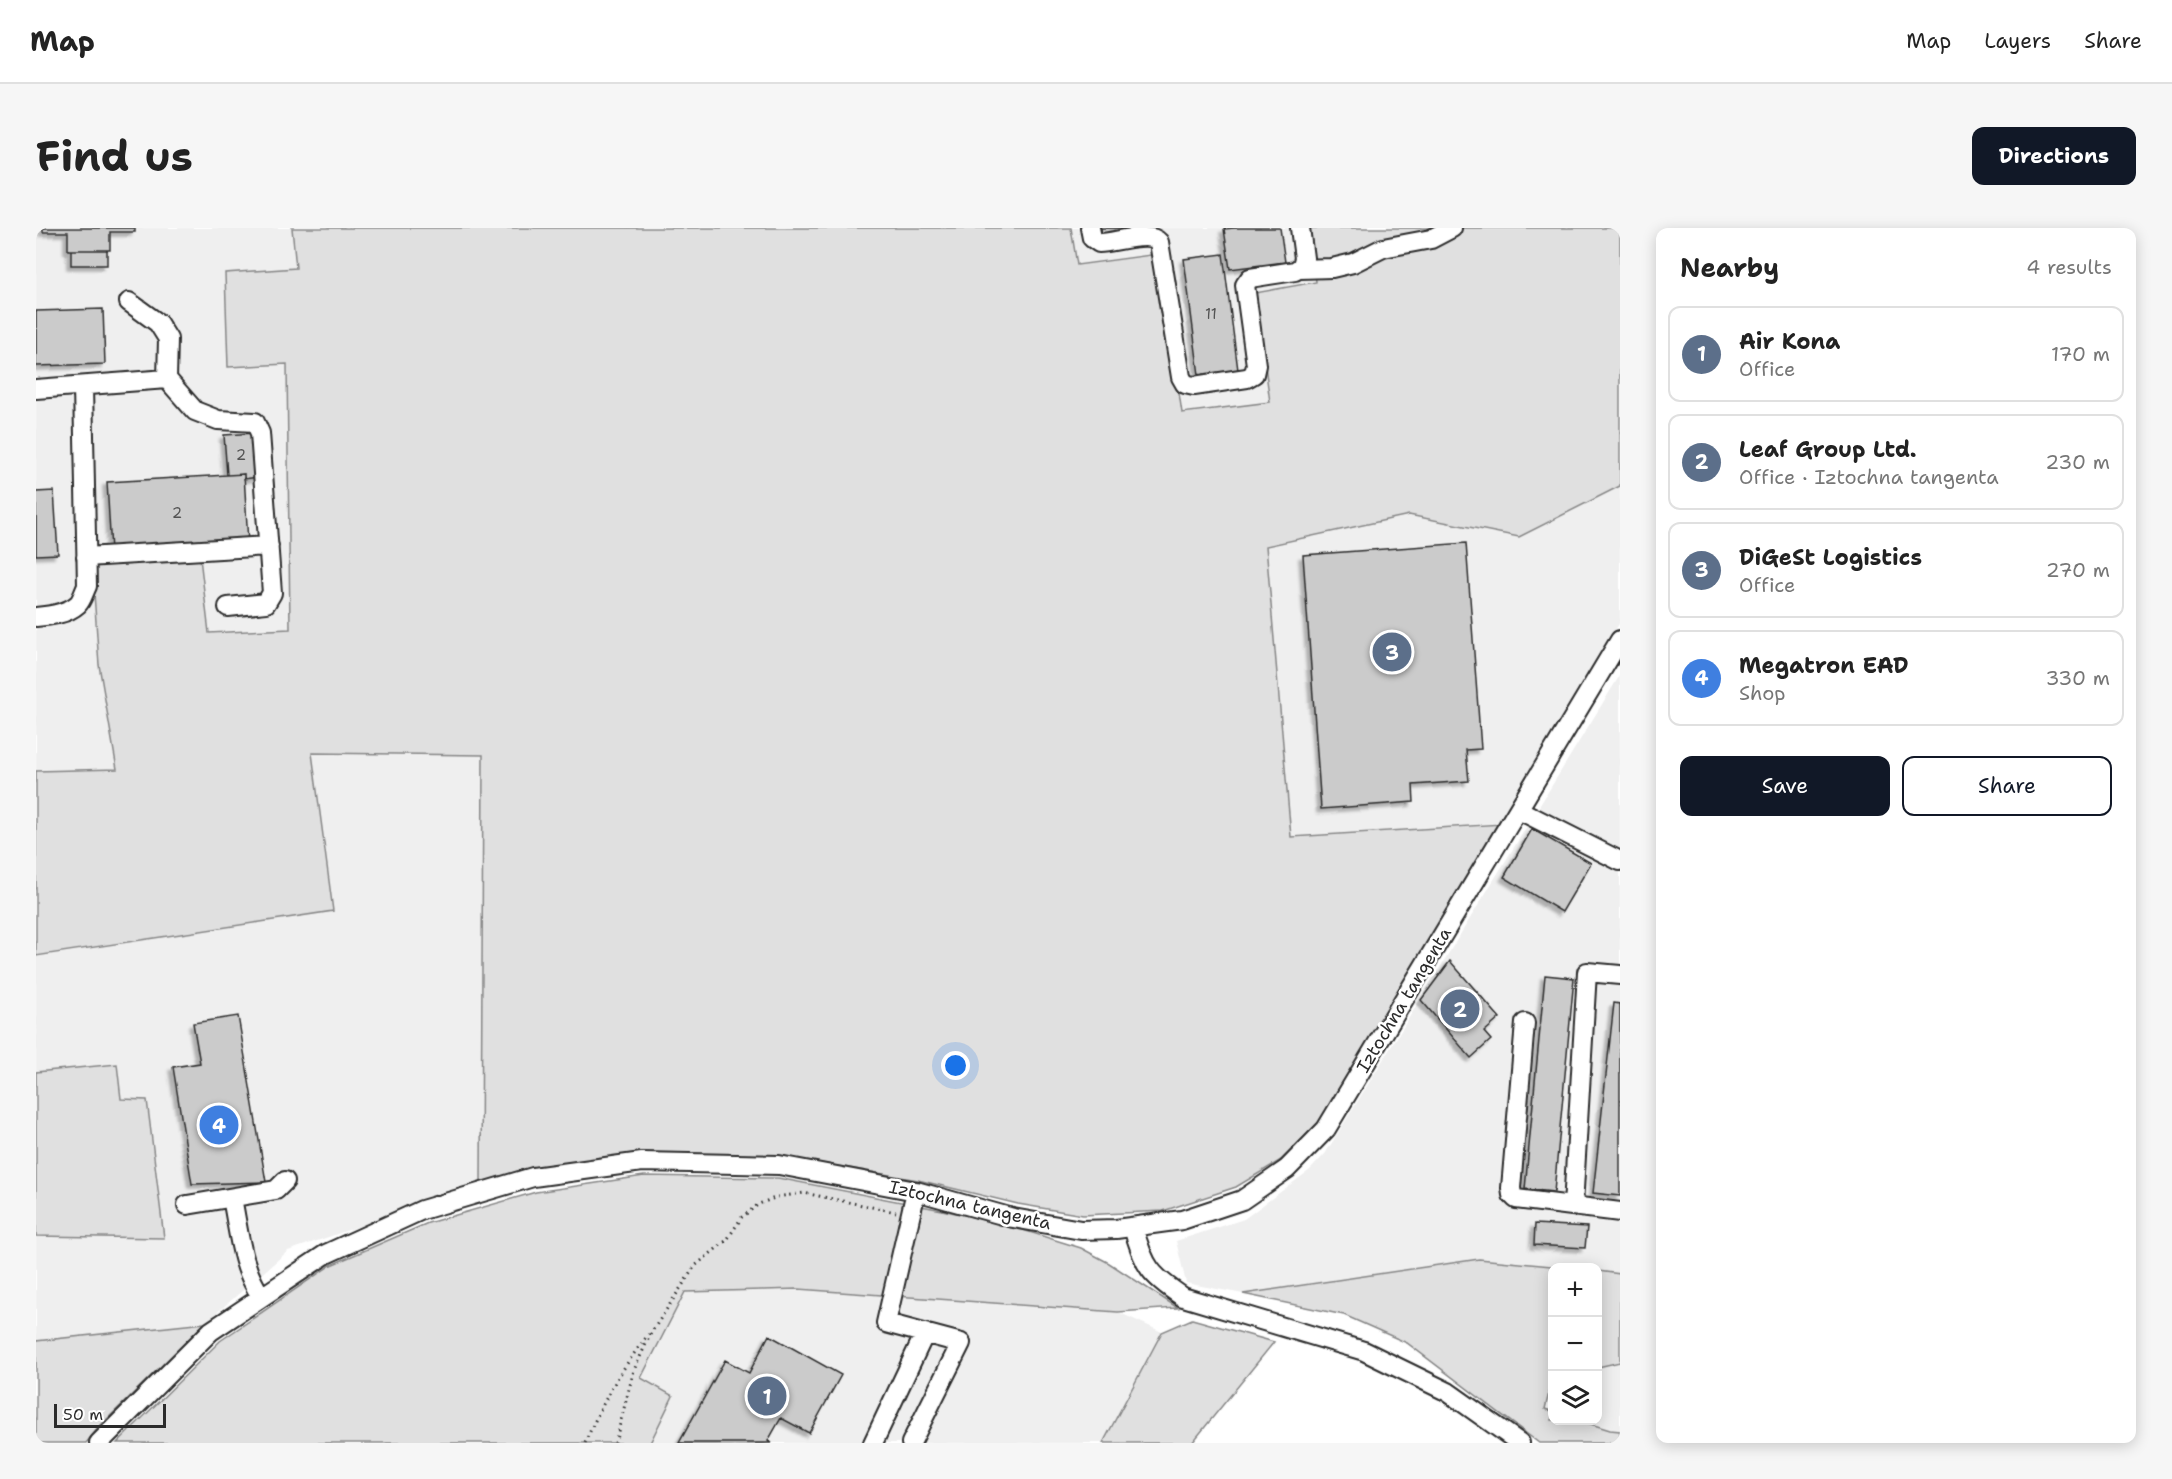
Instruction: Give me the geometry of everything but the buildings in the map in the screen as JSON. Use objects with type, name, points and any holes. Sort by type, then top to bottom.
[{"type":"street","points":[[1090,228],[1092,238],[1099,243],[1148,236],[1157,238],[1160,242],[1181,377],[1182,381],[1189,386],[1247,378],[1254,374],[1256,365],[1245,285],[1250,278],[1299,269],[1332,268],[1353,263],[1383,248],[1431,238],[1452,228]]},
{"type":"street","points":[[1299,269],[1304,258],[1300,228]]},
{"type":"street","points":[[129,302],[158,323],[168,339],[167,379],[195,411],[218,420],[255,422],[260,433],[272,593],[266,603],[228,607]]},
{"type":"street","points":[[36,389],[167,379]]},
{"type":"street","points":[[36,617],[66,611],[79,603],[87,586],[83,386]]},
{"type":"street","points":[[86,557],[269,546]]},
{"type":"street","name":"Iztochna tangenta","points":[[99,1443],[211,1331],[326,1254],[422,1210],[533,1177],[642,1162],[779,1165],[916,1191],[1013,1218],[1081,1230],[1133,1228],[1182,1220],[1242,1200],[1287,1169],[1326,1129],[1620,640]]},
{"type":"street","points":[[1519,810],[1620,861]]},
{"type":"street","points":[[1573,1206],[1587,972],[1620,975]]},
{"type":"street","points":[[1525,1023],[1512,1195],[1516,1199],[1620,1212]]},
{"type":"street","points":[[187,1205],[276,1190],[285,1181]]},
{"type":"street","points":[[911,1443],[961,1342],[886,1323],[916,1191]]},
{"type":"street","points":[[232,1198],[245,1266],[261,1296]]},
{"type":"street","points":[[1133,1228],[1144,1262],[1158,1281],[1183,1297],[1364,1351],[1448,1392],[1520,1443]]},
{"type":"street","points":[[873,1443],[926,1333]]},
{"type":"path","points":[[585,1443],[603,1402],[626,1363],[654,1328],[695,1266],[727,1240],[742,1217],[759,1204],[777,1197],[804,1193],[871,1208],[911,1212]]},
{"type":"path","points":[[615,1443],[634,1370],[654,1328]]},
{"type":"shaded area","points":[[36,228],[292,228],[296,268],[225,273],[228,367],[287,364],[290,629],[483,755],[481,1184],[288,1251],[205,1323],[36,1341]]},
{"type":"shaded area","points":[[292,228],[1071,228],[1077,265],[1158,254],[1182,413],[1270,402],[1255,293],[1316,282],[1310,228],[1620,228],[1620,486],[1519,537],[1409,515],[1266,546],[1291,837],[1502,824],[1319,1122],[1281,1160],[1236,1187],[1163,1211],[1083,1215],[1018,1204],[918,1180],[780,1156],[642,1153],[481,1184],[483,755],[312,753],[333,911],[36,956],[36,771],[117,769],[99,665],[92,564],[200,558],[209,633],[290,629],[287,364],[228,367],[225,273],[296,268]]},
{"type":"shaded area","points":[[1071,228],[1310,228],[1316,282],[1255,293],[1270,402],[1181,413],[1158,254],[1077,265]]},
{"type":"shaded area","points":[[1620,486],[1620,622],[1502,824],[1291,837],[1266,545],[1409,515],[1519,537]]},
{"type":"shaded area","points":[[1620,675],[1620,1274],[1602,1272],[1602,1263],[1548,1263],[1548,1266],[1479,1259],[1243,1294],[1186,1283],[1176,1241],[1244,1219],[1310,1170],[1325,1154]]},
{"type":"shaded area","points":[[117,1064],[121,1099],[147,1100],[164,1238],[36,1236],[36,1072]]},
{"type":"shaded area","points":[[644,1176],[778,1178],[1000,1223],[1081,1248],[1109,1263],[1178,1308],[1118,1312],[798,1289],[685,1292],[641,1378],[673,1396],[650,1443],[117,1443],[220,1341],[331,1265],[428,1223],[536,1192]]},
{"type":"shaded area","points":[[1479,1259],[1548,1266],[1548,1397],[1545,1409],[1548,1410],[1548,1425],[1594,1425],[1620,1431],[1620,1443],[1539,1443],[1407,1343],[1344,1315],[1243,1294]]},
{"type":"shaded area","points":[[1602,1272],[1620,1274],[1620,1362],[1602,1366]]},
{"type":"shaded area","points":[[798,1289],[1118,1312],[1162,1332],[1103,1443],[650,1443],[673,1396],[641,1378],[684,1292]]},
{"type":"shaded area","points":[[1192,1319],[1274,1342],[1192,1443],[1103,1443],[1162,1332]]},
{"type":"shaded area","points":[[205,1323],[98,1428],[86,1443],[36,1443],[36,1341]]},
{"type":"shaded area","points":[[1620,1362],[1620,1431],[1594,1425],[1602,1425],[1602,1366]]},
{"type":"place","name":"DiGeSt Logistics","points":[[1392,652]]},
{"type":"place","name":"Leaf Group Ltd.","points":[[1460,1009]]},
{"type":"place","name":"Megatron EAD","points":[[219,1125]]},
{"type":"place","name":"Air Kona","points":[[767,1396]]}]
